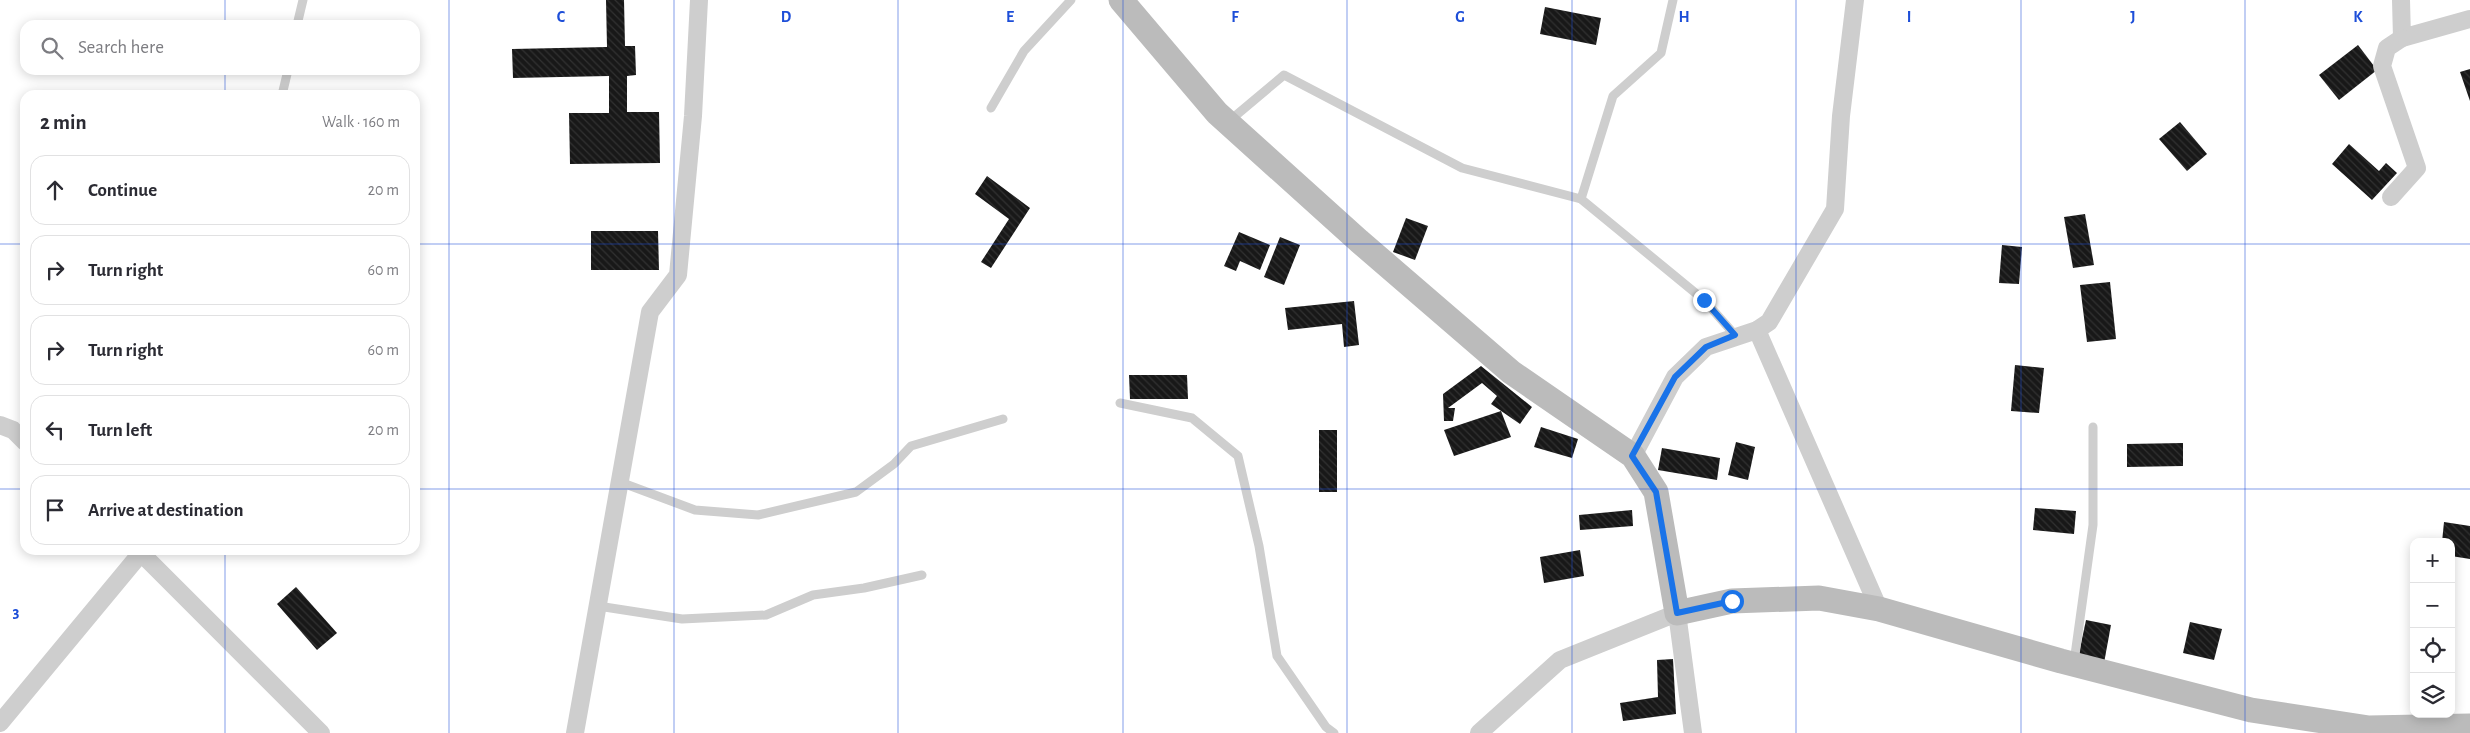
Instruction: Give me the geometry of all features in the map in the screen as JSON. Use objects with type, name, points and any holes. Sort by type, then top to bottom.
[{"type":"street","points":[[575,733],[650,312],[678,275],[692,116],[699,0]]},
{"type":"street","points":[[1121,0],[1217,113],[1359,241],[1511,372],[1632,456],[1656,492],[1677,613],[1693,733]]},
{"type":"street","points":[[1632,456],[1675,377],[1706,347],[1735,335],[1757,330],[1769,322],[1835,209],[1842,116],[1855,0]]},
{"type":"street","points":[[2401,0],[2402,38]]},
{"type":"street","points":[[2391,197],[2417,168],[2382,66],[2387,48],[2402,38],[2470,19]]},
{"type":"street","points":[[1757,330],[1879,609]]},
{"type":"street","points":[[0,424],[13,430],[20,437]]},
{"type":"street","points":[[0,723],[137,555]]},
{"type":"street","points":[[144,555],[321,733]]},
{"type":"street","points":[[1479,733],[1560,660],[1677,613],[1732,601],[1819,598],[1879,609],[2074,664],[2251,710],[2294,725],[2369,728],[2470,726]]},
{"type":"lane","points":[[298,20],[302,0]]},
{"type":"lane","points":[[991,108],[1024,51],[1071,0]]},
{"type":"lane","points":[[1581,199],[1613,96],[1660,53],[1673,0]]},
{"type":"lane","points":[[283,90],[287,75]]},
{"type":"lane","points":[[1228,123],[1284,75],[1462,168],[1581,199],[1704,300],[1735,335]]},
{"type":"lane","points":[[1120,403],[1192,418],[1238,456],[1259,546],[1277,656],[1326,727],[1334,733]]},
{"type":"lane","points":[[620,482],[695,510],[758,515],[856,492],[894,464],[911,446],[1003,419]]},
{"type":"lane","points":[[2074,664],[2092,525],[2092,427]]},
{"type":"lane","points":[[598,606],[682,619],[766,615],[813,595],[864,588],[922,575]]},
{"type":"building","points":[[606,0],[624,0],[625,46],[635,46],[636,75],[627,76],[627,112],[659,112],[660,163],[570,164],[569,113],[609,113],[609,76],[513,78],[512,49],[607,47]]},
{"type":"building","points":[[1545,7],[1601,18],[1596,45],[1540,34]]},
{"type":"building","points":[[2358,45],[2377,70],[2339,100],[2319,75]]},
{"type":"building","points":[[2470,69],[2470,101],[2460,72]]},
{"type":"building","points":[[2180,122],[2207,154],[2187,171],[2159,139]]},
{"type":"building","points":[[2349,144],[2379,171],[2386,163],[2397,173],[2372,200],[2332,164]]},
{"type":"building","points":[[987,176],[1030,208],[991,268],[981,262],[1009,219],[975,194]]},
{"type":"building","points":[[2085,214],[2094,265],[2073,268],[2064,217]]},
{"type":"building","points":[[1406,218],[1428,226],[1415,260],[1393,252]]},
{"type":"building","points":[[591,231],[658,231],[659,270],[591,270]]},
{"type":"building","points":[[1239,232],[1270,245],[1260,270],[1240,261],[1236,271],[1224,266]]},
{"type":"building","points":[[1280,237],[1300,245],[1284,285],[1264,277]]},
{"type":"building","points":[[2002,245],[2022,247],[2019,284],[1999,283]]},
{"type":"building","points":[[2110,282],[2116,339],[2087,342],[2080,285]]},
{"type":"building","points":[[1354,301],[1359,345],[1344,347],[1342,324],[1288,330],[1285,308]]},
{"type":"building","points":[[2015,365],[2044,368],[2039,413],[2011,411]]},
{"type":"building","points":[[1481,366],[1532,407],[1520,424],[1491,404],[1497,396],[1482,383],[1448,408],[1455,408],[1453,421],[1444,421],[1443,394]]},
{"type":"building","points":[[1129,375],[1187,375],[1188,399],[1130,399]]},
{"type":"building","points":[[1501,411],[1511,437],[1454,456],[1444,430]]},
{"type":"building","points":[[1541,427],[1578,439],[1572,458],[1534,447]]},
{"type":"building","points":[[1319,430],[1337,430],[1337,492],[1319,492]]},
{"type":"building","points":[[1736,442],[1755,447],[1748,480],[1728,475]]},
{"type":"building","points":[[2183,443],[2183,466],[2127,467],[2127,444]]},
{"type":"building","points":[[1662,448],[1720,458],[1717,480],[1658,470]]},
{"type":"building","points":[[2035,508],[2076,511],[2074,534],[2033,530]]},
{"type":"building","points":[[1632,510],[1633,526],[1580,530],[1579,515]]},
{"type":"building","points":[[2444,522],[2470,526],[2470,559],[2455,557],[2455,538],[2442,538]]},
{"type":"building","points":[[1580,550],[1584,576],[1544,583],[1540,557]]},
{"type":"building","points":[[296,587],[337,633],[317,650],[277,604]]},
{"type":"building","points":[[2086,620],[2111,625],[2104,663],[2078,658]]},
{"type":"building","points":[[2190,622],[2222,629],[2214,660],[2183,653]]},
{"type":"building","points":[[1673,659],[1676,714],[1623,721],[1620,703],[1658,697],[1657,660]]},
{"type":"route","points":[[1704,300],[1735,335],[1706,347],[1675,377],[1632,456],[1656,492],[1666,559],[1677,613],[1732,601]]}]
